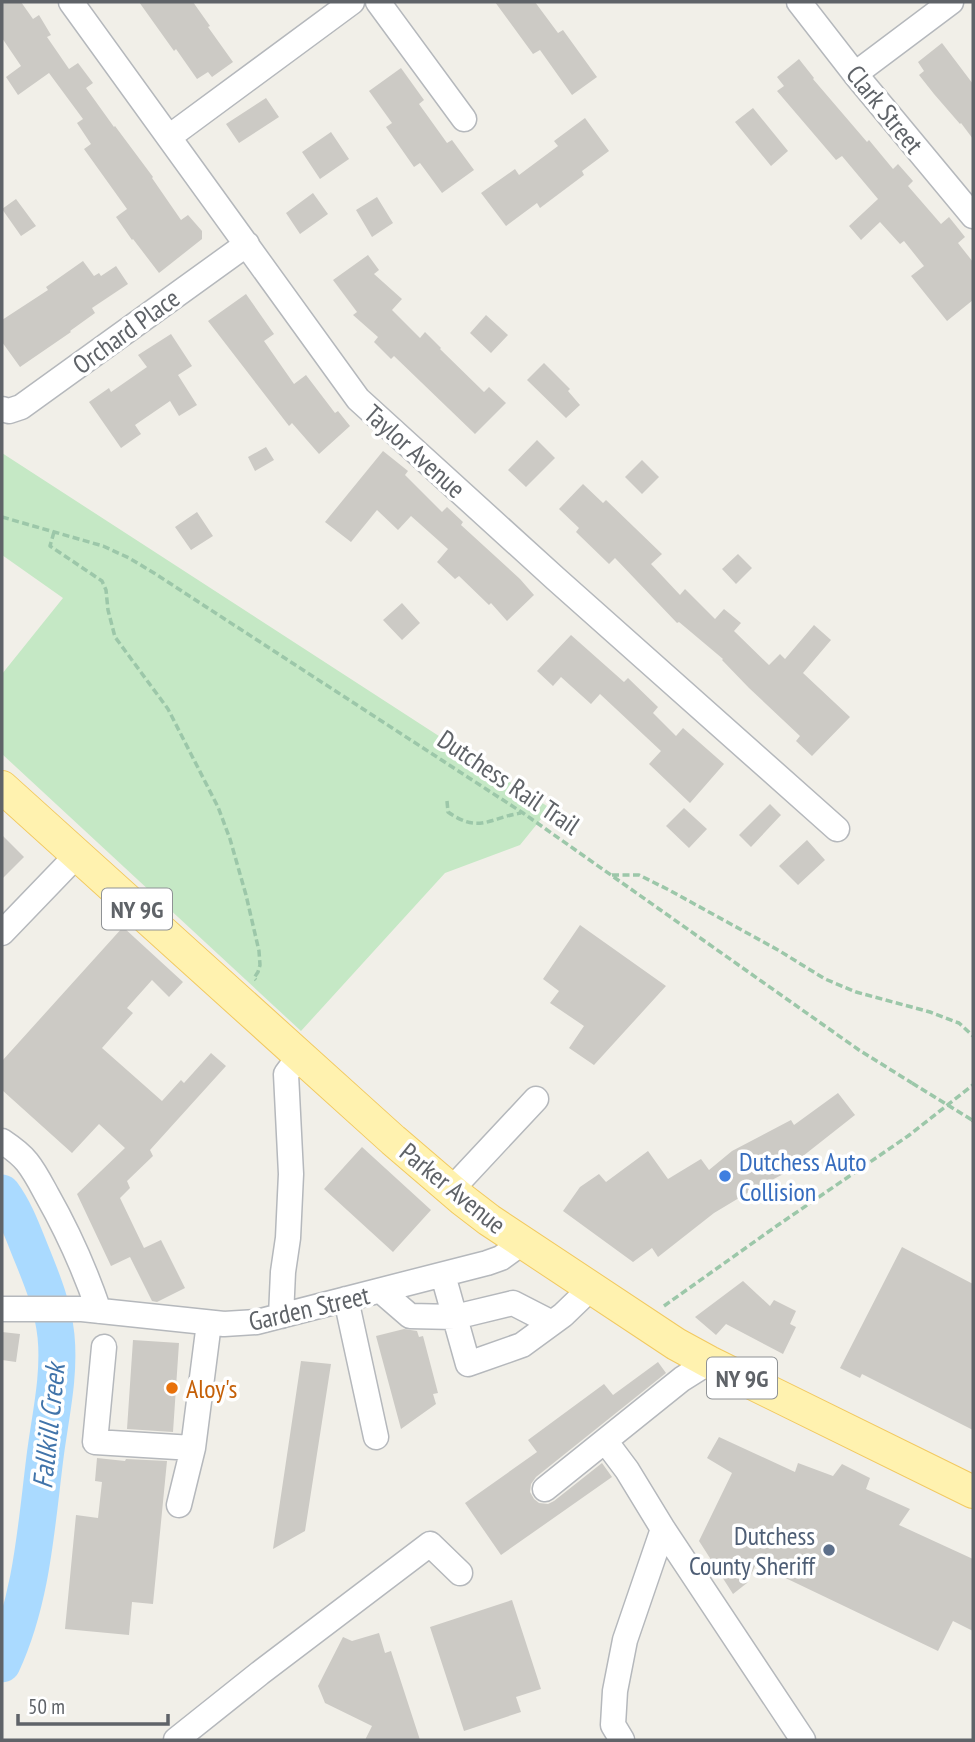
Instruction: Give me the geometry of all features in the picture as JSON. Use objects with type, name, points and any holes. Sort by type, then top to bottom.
[{"type":"main road","name":"Parker Avenue","points":[[2,787],[393,1140],[489,1220],[676,1344],[973,1492]]},
{"type":"street","name":"Taylor Avenue","points":[[71,2],[358,399],[837,829]]},
{"type":"street","points":[[169,137],[352,2]]},
{"type":"street","points":[[378,2],[464,119]]},
{"type":"street","name":"Clark Street","points":[[799,2],[973,216]]},
{"type":"street","points":[[855,74],[951,2]]},
{"type":"street","name":"Orchard Place","points":[[2,409],[9,411],[21,407],[247,244]]},
{"type":"street","points":[[2,933],[77,855]]},
{"type":"street","points":[[281,1316],[290,1185],[286,1074],[300,1055]]},
{"type":"street","points":[[452,1190],[536,1099]]},
{"type":"street","points":[[2,1141],[27,1162],[38,1178],[73,1245],[99,1311]]},
{"type":"street","name":"Garden Street","points":[[2,1309],[99,1311],[241,1324],[443,1275],[501,1258],[523,1242]]},
{"type":"street","points":[[443,1275],[468,1364],[522,1345],[563,1315],[591,1288]]},
{"type":"street","points":[[381,1291],[410,1315],[454,1317],[513,1303],[552,1323]]},
{"type":"street","points":[[346,1300],[376,1437]]},
{"type":"street","points":[[179,1506],[193,1448],[209,1323]]},
{"type":"street","points":[[104,1348],[95,1442],[193,1448]]},
{"type":"street","points":[[545,1489],[682,1379],[709,1362]]},
{"type":"street","points":[[606,1442],[803,1740]]},
{"type":"street","points":[[622,1740],[613,1725],[615,1690],[625,1640],[663,1530]]},
{"type":"street","points":[[176,1740],[430,1544],[460,1573]]},
{"type":"path","name":"Dutchess Rail Trail","points":[[2,517],[93,542],[129,558],[523,813],[859,1050],[972,1121]]},
{"type":"path","points":[[54,532],[50,546],[103,581],[115,636],[168,709],[218,807],[253,918],[260,965],[254,978],[262,985]]},
{"type":"path","points":[[447,801],[448,812],[473,825],[523,813]]},
{"type":"path","points":[[610,875],[639,875],[778,950],[825,979],[856,992],[930,1012],[959,1023],[973,1036]]},
{"type":"path","points":[[643,1322],[908,1136],[973,1085]]},
{"type":"green space","points":[[2,453],[550,808],[520,845],[445,873],[301,1031],[2,754],[2,674],[63,598],[2,555]]},
{"type":"building","points":[[2,2],[21,2],[33,19],[39,15],[51,35],[47,37],[69,69],[78,63],[93,83],[86,88],[153,177],[181,220],[188,215],[202,231],[202,239],[159,273],[116,217],[127,209],[84,149],[91,144],[77,123],[83,119],[49,73],[18,95],[6,77],[21,66],[2,38]]},
{"type":"building","points":[[139,2],[193,2],[233,62],[212,77],[208,72],[197,79]]},
{"type":"building","points":[[495,2],[535,2],[558,33],[563,30],[597,77],[572,95],[540,50],[533,54]]},
{"type":"building","points":[[942,43],[973,84],[973,139],[919,75],[924,71],[918,62]]},
{"type":"building","points":[[799,59],[867,142],[869,140],[893,169],[898,164],[913,181],[908,186],[941,224],[949,217],[965,237],[958,243],[973,262],[973,300],[947,321],[911,276],[924,266],[904,241],[900,244],[880,222],[861,240],[849,226],[878,199],[842,156],[836,160],[777,91],[784,86],[777,77]]},
{"type":"building","points":[[401,68],[424,100],[419,104],[447,143],[452,140],[474,170],[442,193],[420,163],[414,167],[386,127],[392,123],[369,91]]},
{"type":"building","points":[[266,98],[279,117],[239,143],[226,124]]},
{"type":"building","points":[[753,108],[788,151],[771,166],[735,122]]},
{"type":"building","points":[[585,118],[609,151],[582,171],[584,175],[540,208],[537,203],[506,226],[481,193],[515,169],[519,175],[558,146],[554,141]]},
{"type":"building","points":[[331,132],[349,159],[320,179],[302,152]]},
{"type":"building","points":[[313,193],[328,214],[300,234],[286,213]]},
{"type":"building","points":[[377,197],[393,223],[372,237],[356,210]]},
{"type":"building","points":[[16,199],[36,226],[21,236],[2,209]]},
{"type":"building","points":[[368,255],[379,270],[374,274],[402,299],[392,310],[420,338],[425,332],[484,392],[489,387],[506,403],[475,434],[394,356],[391,359],[374,342],[378,337],[353,315],[357,312],[333,280]]},
{"type":"building","points":[[83,261],[94,276],[99,273],[101,276],[116,266],[128,284],[92,308],[95,313],[71,332],[20,367],[2,342],[2,320],[48,290],[46,287]]},
{"type":"building","points":[[246,294],[274,334],[264,341],[294,384],[306,375],[335,413],[338,411],[350,426],[319,454],[292,423],[289,426],[208,321]]},
{"type":"building","points":[[486,315],[508,335],[491,353],[470,333]]},
{"type":"building","points":[[171,334],[192,366],[178,375],[197,405],[179,416],[170,401],[135,425],[141,434],[121,448],[89,402],[109,388],[111,392],[147,367],[138,355]]},
{"type":"building","points":[[544,363],[570,389],[568,391],[580,405],[566,418],[527,380]]},
{"type":"building","points":[[537,440],[555,458],[526,487],[508,470]]},
{"type":"building","points":[[266,447],[274,460],[255,471],[248,457]]},
{"type":"building","points":[[383,451],[408,471],[405,475],[442,512],[447,507],[463,522],[461,525],[534,595],[507,621],[491,603],[489,605],[459,576],[455,579],[437,562],[448,549],[411,516],[398,530],[377,510],[351,542],[325,522]]},
{"type":"building","points":[[642,460],[659,477],[642,494],[625,477]]},
{"type":"building","points":[[583,484],[603,503],[606,500],[662,554],[651,564],[680,595],[685,589],[715,619],[724,609],[741,623],[734,631],[769,665],[780,654],[785,659],[814,625],[831,640],[803,673],[850,717],[812,756],[796,741],[800,736],[749,688],[723,659],[677,623],[615,558],[609,564],[576,532],[579,528],[559,509]]},
{"type":"building","points":[[197,512],[213,536],[191,550],[175,527]]},
{"type":"building","points":[[738,554],[752,568],[736,584],[722,569]]},
{"type":"building","points":[[402,603],[420,623],[402,640],[383,620]]},
{"type":"building","points":[[571,635],[624,682],[628,678],[658,707],[653,713],[676,736],[683,728],[724,764],[690,803],[649,764],[661,751],[600,694],[591,704],[561,677],[553,686],[537,671]]},
{"type":"building","points":[[770,804],[781,815],[751,847],[739,835]]},
{"type":"building","points":[[684,808],[707,829],[689,848],[666,826]]},
{"type":"building","points":[[2,835],[24,857],[2,879]]},
{"type":"building","points":[[807,840],[825,860],[798,885],[779,866]]},
{"type":"building","points":[[580,925],[666,986],[594,1065],[569,1048],[584,1026],[550,1003],[559,991],[543,979]]},
{"type":"building","points":[[123,927],[183,982],[169,997],[152,980],[127,1008],[133,1013],[102,1048],[162,1101],[181,1080],[184,1083],[211,1053],[226,1066],[150,1150],[153,1156],[127,1181],[130,1188],[120,1198],[144,1248],[161,1240],[185,1288],[157,1302],[152,1301],[130,1257],[111,1266],[77,1194],[125,1148],[99,1124],[72,1153],[2,1090],[2,1061]]},
{"type":"building","name":"Dutchess Auto Collision","points":[[838,1093],[855,1115],[803,1156],[807,1162],[714,1213],[658,1257],[652,1248],[633,1262],[563,1211],[580,1187],[599,1174],[606,1182],[648,1151],[668,1179],[701,1159],[709,1170],[732,1151],[791,1120],[794,1125]]},
{"type":"building","points":[[362,1147],[431,1210],[393,1252],[324,1189]]},
{"type":"building","points":[[902,1247],[973,1284],[973,1430],[862,1374],[860,1378],[840,1368]]},
{"type":"building","points":[[743,1281],[770,1306],[774,1300],[796,1311],[790,1324],[796,1327],[783,1354],[726,1324],[716,1335],[695,1317]]},
{"type":"building","points":[[404,1329],[417,1331],[419,1337],[423,1336],[438,1393],[433,1394],[436,1404],[401,1429],[376,1336]]},
{"type":"building","points":[[2,1332],[20,1334],[16,1362],[2,1360]]},
{"type":"building","points":[[133,1340],[179,1343],[173,1432],[127,1429]]},
{"type":"building","points":[[301,1361],[331,1364],[305,1531],[273,1549]]},
{"type":"building","points":[[658,1362],[666,1373],[536,1477],[530,1492],[539,1503],[548,1504],[602,1463],[612,1477],[501,1555],[465,1503],[537,1452],[528,1440],[604,1384],[613,1395]]},
{"type":"building","name":"Dutchess County Sheriff","points":[[719,1437],[795,1472],[798,1463],[833,1476],[842,1464],[870,1478],[866,1489],[910,1509],[899,1525],[973,1559],[973,1631],[953,1621],[938,1651],[756,1564],[747,1583],[733,1594],[699,1541],[732,1473],[707,1458]]},
{"type":"building","points":[[97,1458],[167,1461],[153,1604],[132,1602],[129,1635],[65,1629],[76,1515],[98,1518],[102,1482],[95,1481]]},
{"type":"building","points":[[512,1600],[541,1689],[516,1697],[521,1712],[464,1731],[430,1627]]},
{"type":"building","points":[[379,1633],[385,1653],[391,1651],[420,1740],[365,1740],[372,1726],[325,1703],[318,1686],[343,1637],[352,1641]]},
{"type":"waterway","name":"Fallkill Creek","points":[[2,1193],[19,1223],[44,1285],[53,1315],[57,1351],[54,1397],[31,1563],[20,1614],[2,1664]]},
{"type":"place","name":"Dutchess Auto Collision","points":[[725,1176]]},
{"type":"place","name":"Aloy's","points":[[172,1388]]},
{"type":"place","name":"Dutchess County Sheriff","points":[[829,1550]]}]
